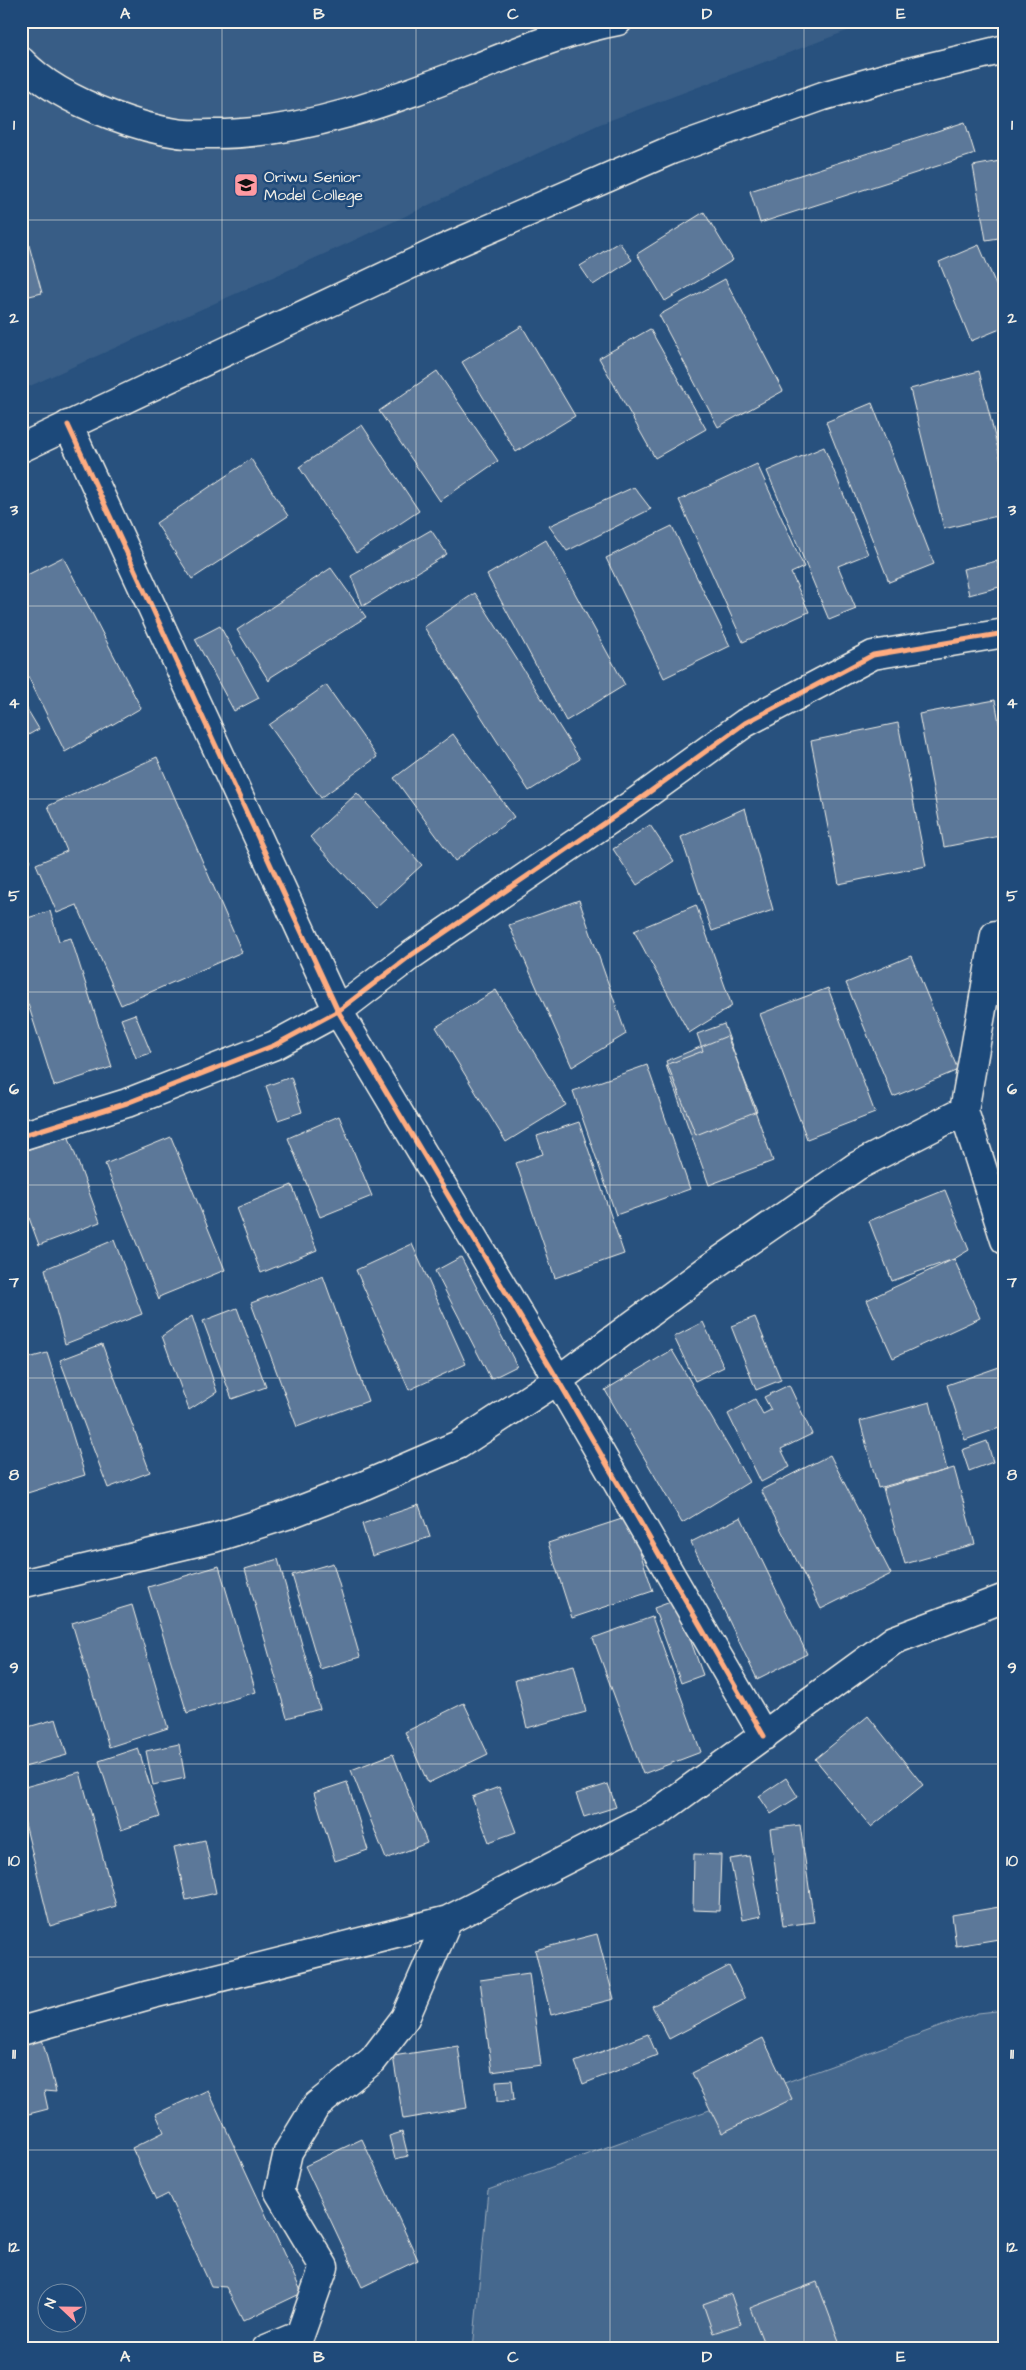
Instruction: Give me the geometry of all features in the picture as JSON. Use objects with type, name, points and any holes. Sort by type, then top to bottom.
[{"type":"street","points":[[21,61],[49,84],[81,104],[132,123],[179,134],[231,134],[293,128],[372,106],[547,40],[586,27],[618,21]]},
{"type":"street","points":[[21,448],[443,249],[671,150],[823,96],[892,76],[1005,49]]},
{"type":"street","points":[[68,425],[338,1011],[558,1380],[764,1736]]},
{"type":"street","points":[[21,1136],[127,1103],[275,1045],[338,1011],[410,956],[637,801],[745,724],[873,654],[1005,633]]},
{"type":"street","points":[[996,935],[964,1111],[1005,1240]]},
{"type":"street","points":[[21,1584],[214,1538],[287,1515],[356,1489],[458,1445],[558,1380],[711,1266],[858,1166],[964,1111]]},
{"type":"street","points":[[21,2031],[149,1995],[448,1920],[657,1813],[894,1640],[1005,1598]]},
{"type":"street","points":[[266,2349],[300,2335],[324,2267],[279,2192],[288,2152],[316,2106],[373,2060],[405,2018],[448,1920]]},
{"type":"shaded area","name":"Oriwu Senior Model College","points":[[21,21],[880,21],[844,32],[600,124],[342,246],[21,390]]},
{"type":"shaded area","points":[[1005,2010],[1005,2349],[473,2349],[488,2190],[978,2013]]},
{"type":"building","points":[[1005,107],[1005,138],[1000,108]]},
{"type":"building","points":[[965,122],[975,154],[760,223],[750,191]]},
{"type":"building","points":[[1005,160],[1005,237],[986,240],[973,166]]},
{"type":"building","points":[[704,212],[733,260],[665,301],[637,254]]},
{"type":"building","points":[[21,216],[42,293],[21,298]]},
{"type":"building","points":[[619,242],[632,260],[593,285],[580,266]]},
{"type":"building","points":[[979,245],[1005,306],[1005,327],[971,341],[939,262]]},
{"type":"building","points":[[725,279],[783,391],[718,427],[659,315]]},
{"type":"building","points":[[522,326],[575,416],[516,452],[462,362]]},
{"type":"building","points":[[650,329],[706,429],[655,458],[599,358]]},
{"type":"building","points":[[437,371],[498,461],[440,501],[379,411]]},
{"type":"building","points":[[979,371],[1005,478],[1005,514],[944,529],[910,389]]},
{"type":"building","points":[[872,403],[934,564],[889,582],[826,422]]},
{"type":"building","points":[[362,425],[419,511],[356,553],[299,467]]},
{"type":"building","points":[[824,447],[868,554],[838,566],[856,609],[829,620],[767,471]]},
{"type":"building","points":[[251,459],[288,516],[192,579],[156,523]]},
{"type":"building","points":[[757,464],[804,567],[791,573],[809,612],[743,642],[679,500]]},
{"type":"building","points":[[634,487],[651,509],[567,551],[549,526]]},
{"type":"building","points":[[672,526],[730,646],[664,678],[606,558]]},
{"type":"building","points":[[431,530],[447,554],[363,606],[351,576]]},
{"type":"building","points":[[546,540],[625,685],[566,721],[487,575]]},
{"type":"building","points":[[63,557],[141,708],[65,752],[21,662],[21,578]]},
{"type":"building","points":[[997,561],[1003,586],[969,595],[963,569]]},
{"type":"building","points":[[331,568],[366,617],[271,677],[269,681],[237,630]]},
{"type":"building","points":[[475,593],[580,759],[529,791],[424,627]]},
{"type":"building","points":[[220,626],[259,698],[234,711],[195,639]]},
{"type":"building","points":[[326,685],[377,757],[321,798],[269,725]]},
{"type":"building","points":[[21,699],[39,729],[21,739]]},
{"type":"building","points":[[995,700],[1005,755],[1005,835],[944,847],[919,714]]},
{"type":"building","points":[[898,723],[926,866],[839,884],[811,741]]},
{"type":"building","points":[[453,734],[514,817],[455,861],[394,778]]},
{"type":"building","points":[[157,757],[242,952],[121,1005],[77,905],[57,913],[36,864],[67,851],[48,806]]},
{"type":"building","points":[[357,793],[422,865],[375,908],[310,837]]},
{"type":"building","points":[[745,808],[773,910],[712,931],[681,837]]},
{"type":"building","points":[[650,825],[674,861],[637,885],[613,849]]},
{"type":"building","points":[[21,849],[31,860],[21,868]]},
{"type":"building","points":[[579,900],[626,1034],[572,1067],[509,925]]},
{"type":"building","points":[[696,905],[732,1006],[689,1033],[634,931]]},
{"type":"building","points":[[50,911],[59,941],[71,938],[112,1067],[54,1086],[21,982],[21,920]]},
{"type":"building","points":[[911,956],[958,1070],[893,1097],[846,983]]},
{"type":"building","points":[[828,988],[875,1113],[807,1139],[760,1014]]},
{"type":"building","points":[[496,990],[566,1105],[506,1142],[436,1027]]},
{"type":"building","points":[[135,1014],[151,1053],[136,1058],[121,1019]]},
{"type":"building","points":[[724,1024],[773,1161],[709,1185],[666,1065],[703,1051],[697,1034]]},
{"type":"building","points":[[727,1036],[757,1111],[696,1135],[666,1061]]},
{"type":"building","points":[[647,1065],[690,1189],[616,1215],[573,1091]]},
{"type":"building","points":[[291,1077],[302,1112],[278,1120],[266,1086]]},
{"type":"building","points":[[339,1116],[372,1196],[320,1217],[288,1138]]},
{"type":"building","points":[[579,1122],[624,1254],[555,1278],[516,1163],[543,1154],[537,1136]]},
{"type":"building","points":[[68,1135],[100,1222],[39,1245],[21,1196],[21,1152]]},
{"type":"building","points":[[171,1137],[225,1270],[161,1296],[159,1300],[105,1164]]},
{"type":"building","points":[[292,1185],[317,1250],[261,1273],[236,1208]]},
{"type":"building","points":[[945,1190],[969,1250],[954,1259],[892,1281],[869,1221]]},
{"type":"building","points":[[114,1240],[142,1314],[65,1344],[45,1269]]},
{"type":"building","points":[[412,1244],[466,1364],[409,1390],[356,1270]]},
{"type":"building","points":[[461,1257],[517,1366],[491,1379],[435,1271]]},
{"type":"building","points":[[954,1259],[980,1318],[893,1358],[867,1300]]},
{"type":"building","points":[[323,1276],[368,1401],[297,1427],[251,1303]]},
{"type":"building","points":[[237,1308],[266,1387],[232,1399],[203,1321]]},
{"type":"building","points":[[192,1316],[217,1392],[189,1410],[162,1336]]},
{"type":"building","points":[[755,1317],[781,1380],[756,1390],[731,1326]]},
{"type":"building","points":[[703,1322],[724,1367],[695,1381],[674,1337]]},
{"type":"building","points":[[102,1344],[150,1472],[108,1488],[60,1360]]},
{"type":"building","points":[[672,1350],[749,1482],[682,1523],[605,1390]]},
{"type":"building","points":[[47,1353],[85,1475],[21,1495],[21,1360]]},
{"type":"building","points":[[1005,1365],[1005,1426],[965,1440],[947,1385]]},
{"type":"building","points":[[789,1385],[812,1434],[781,1449],[790,1467],[761,1482],[728,1414],[755,1399],[763,1414],[771,1410],[764,1397]]},
{"type":"building","points":[[930,1402],[947,1470],[878,1488],[860,1421]]},
{"type":"building","points":[[987,1441],[993,1462],[969,1471],[962,1450]]},
{"type":"building","points":[[830,1455],[891,1574],[821,1609],[761,1490]]},
{"type":"building","points":[[954,1468],[975,1544],[905,1564],[883,1488]]},
{"type":"building","points":[[419,1505],[430,1537],[372,1556],[362,1524]]},
{"type":"building","points":[[628,1517],[653,1591],[572,1618],[548,1543]]},
{"type":"building","points":[[741,1517],[807,1654],[757,1679],[691,1542]]},
{"type":"building","points":[[278,1559],[320,1709],[287,1718],[245,1569]]},
{"type":"building","points":[[333,1563],[360,1657],[320,1669],[292,1575]]},
{"type":"building","points":[[219,1566],[256,1692],[187,1713],[148,1587]]},
{"type":"building","points":[[676,1600],[703,1675],[681,1683],[654,1608]]},
{"type":"building","points":[[132,1605],[168,1728],[109,1747],[72,1623]]},
{"type":"building","points":[[652,1617],[701,1752],[643,1774],[593,1638]]},
{"type":"building","points":[[574,1665],[586,1712],[527,1728],[515,1680]]},
{"type":"building","points":[[464,1703],[488,1754],[428,1783],[405,1732]]},
{"type":"building","points":[[868,1716],[923,1785],[871,1827],[815,1759]]},
{"type":"building","points":[[56,1719],[67,1755],[21,1768],[21,1729]]},
{"type":"building","points":[[179,1744],[185,1778],[153,1785],[146,1751]]},
{"type":"building","points":[[138,1748],[160,1817],[121,1830],[99,1761]]},
{"type":"building","points":[[393,1754],[427,1843],[386,1859],[351,1770]]},
{"type":"building","points":[[80,1772],[116,1906],[50,1926],[21,1807],[21,1788]]},
{"type":"building","points":[[786,1778],[798,1797],[771,1814],[759,1796]]},
{"type":"building","points":[[347,1782],[368,1850],[335,1861],[314,1793]]},
{"type":"building","points":[[608,1784],[616,1807],[584,1817],[576,1794]]},
{"type":"building","points":[[499,1787],[516,1832],[489,1842],[472,1797]]},
{"type":"building","points":[[800,1825],[814,1922],[783,1926],[770,1829]]},
{"type":"building","points":[[205,1840],[216,1893],[186,1900],[174,1847]]},
{"type":"building","points":[[694,1854],[721,1855],[719,1911],[693,1910]]},
{"type":"building","points":[[749,1856],[761,1916],[742,1920],[730,1859]]},
{"type":"building","points":[[1005,1906],[1005,1938],[956,1946],[952,1915]]},
{"type":"building","points":[[597,1934],[614,1999],[551,2015],[535,1950]]},
{"type":"building","points":[[729,1966],[745,1999],[669,2039],[652,2006]]},
{"type":"building","points":[[529,1973],[541,2065],[492,2072],[480,1980]]},
{"type":"building","points":[[648,2034],[657,2055],[583,2084],[575,2062]]},
{"type":"building","points":[[41,2035],[56,2092],[44,2091],[48,2109],[21,2116],[21,2041]]},
{"type":"building","points":[[763,2038],[792,2099],[722,2133],[692,2073]]},
{"type":"building","points":[[458,2046],[467,2108],[403,2119],[393,2056]]},
{"type":"building","points":[[512,2080],[514,2100],[497,2102],[496,2081]]},
{"type":"building","points":[[208,2090],[302,2293],[243,2321],[226,2287],[211,2286],[168,2194],[156,2200],[132,2148],[164,2132],[156,2114]]},
{"type":"building","points":[[402,2132],[408,2156],[395,2159],[389,2136]]},
{"type":"building","points":[[362,2139],[418,2260],[362,2287],[305,2166]]},
{"type":"building","points":[[817,2282],[842,2349],[766,2349],[750,2308]]},
{"type":"building","points":[[731,2294],[741,2324],[713,2333],[703,2304]]},
{"type":"cycle path","points":[[68,425],[338,1011],[558,1380],[764,1736]]},
{"type":"cycle path","points":[[21,1136],[127,1103],[275,1045],[338,1011],[410,956],[637,801],[745,723],[873,655],[1005,633]]},
{"type":"place","name":"Oriwu Senior Model College","points":[[246,185]]}]
